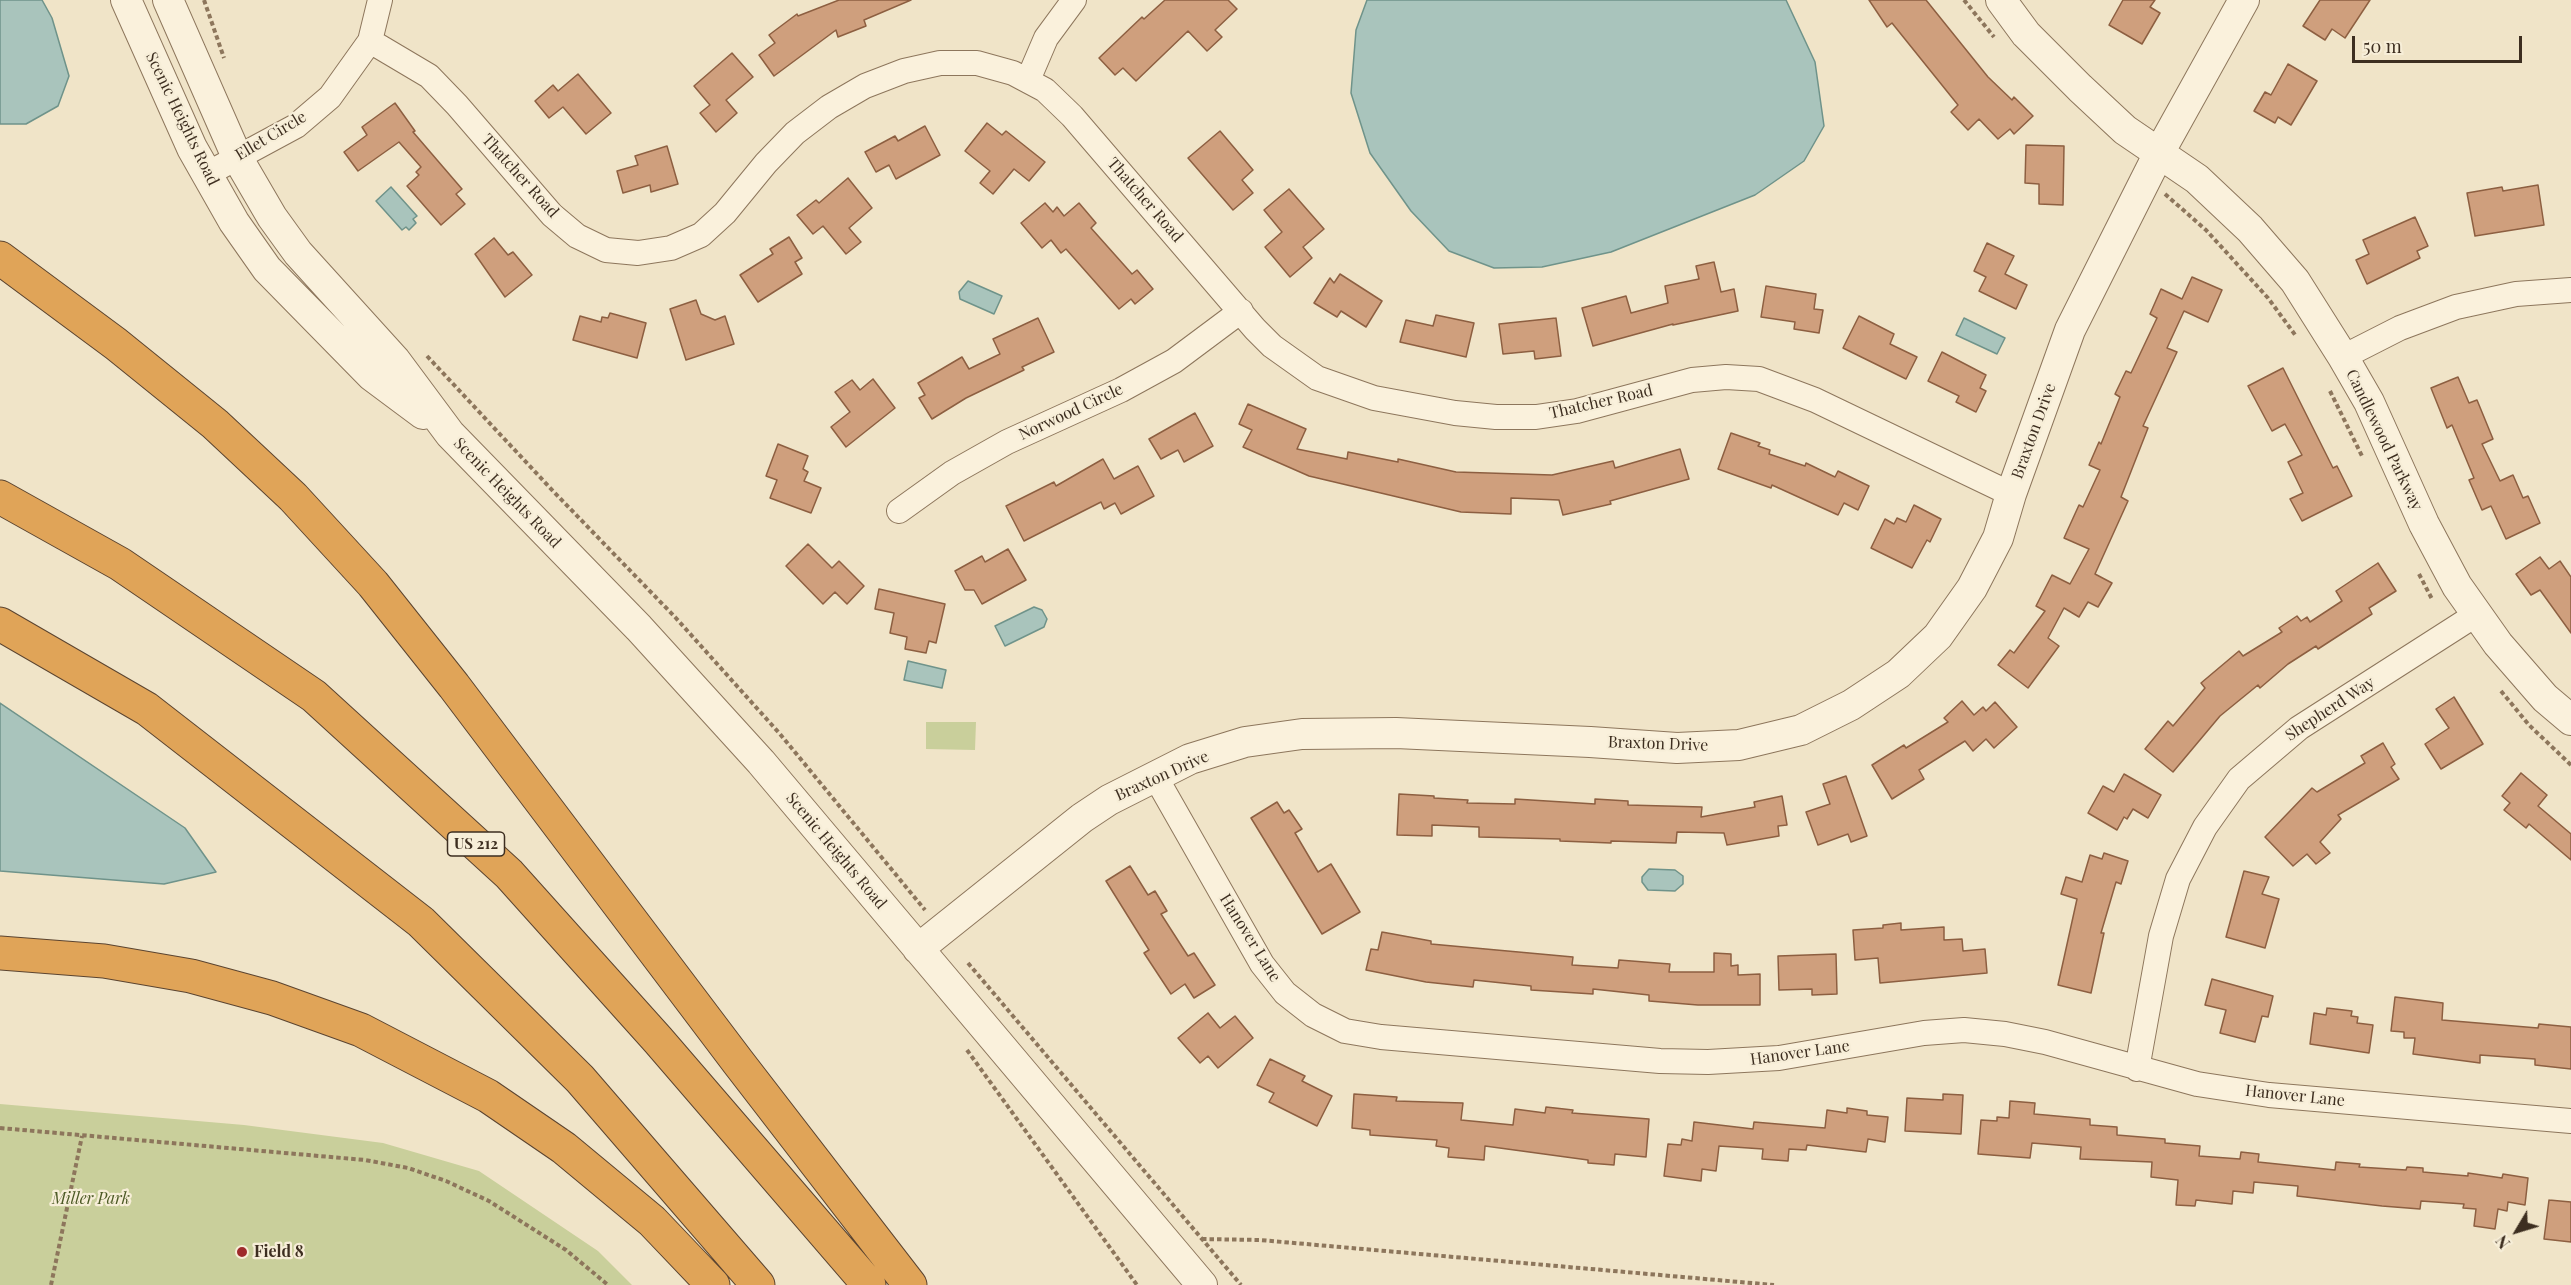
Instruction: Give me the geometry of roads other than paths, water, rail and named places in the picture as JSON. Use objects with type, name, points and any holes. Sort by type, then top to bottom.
[{"type":"highway","points":[[0,258],[116,344],[215,424],[292,497],[373,584],[454,686],[910,1285]]},
{"type":"highway","name":"US 212","points":[[0,497],[120,564],[314,696],[508,874],[657,1040],[869,1285]]},
{"type":"highway","points":[[0,624],[147,709],[421,922],[580,1079],[758,1285]]},
{"type":"highway","points":[[0,953],[104,961],[191,975],[272,998],[361,1030],[488,1096],[564,1148],[652,1221],[713,1285]]},
{"type":"street","name":"Scenic Heights Road","points":[[126,0],[192,148],[234,222],[267,269],[372,376],[450,434]]},
{"type":"street","name":"Scenic Heights Road","points":[[168,0],[237,157],[272,217],[298,253],[395,360],[450,434],[639,628],[738,737],[1202,1285]]},
{"type":"street","name":"Ellet Circle","points":[[207,174],[296,126],[330,96],[370,41],[380,0]]},
{"type":"street","points":[[1028,80],[1046,38],[1074,0]]},
{"type":"street","name":"Candlewood Parkway","points":[[2001,0],[2026,34],[2125,129],[2153,166],[2197,179],[2250,229],[2295,281],[2369,402],[2424,524],[2457,585],[2498,644],[2529,680],[2571,720]]},
{"type":"street","name":"Braxton Drive","points":[[918,949],[933,914],[1109,800],[1190,759],[1245,742],[1302,734],[1396,733],[1677,748],[1739,745],[1801,730],[1851,705],[1898,674],[1938,636],[1972,588],[1998,538],[2011,494],[2070,330],[2153,166],[2244,0]]},
{"type":"street","name":"Thatcher Road","points":[[370,41],[429,76],[552,214],[577,236],[606,250],[638,253],[671,248],[700,235],[725,213],[766,163],[795,133],[829,106],[865,86],[904,71],[940,63],[977,63],[1013,73],[1045,90],[1072,116],[1272,346],[1317,378],[1374,398],[1455,413],[1496,417],[1536,417],[1577,411],[1692,380],[1726,377],[1759,380],[1815,400],[2011,494]]},
{"type":"street","points":[[2343,357],[2400,328],[2456,308],[2516,294],[2571,290]]},
{"type":"street","name":"Norwood Circle","points":[[899,511],[952,473],[989,452],[1121,390],[1174,361],[1241,311]]},
{"type":"street","name":"Shepherd Way","points":[[2137,1069],[2161,936],[2178,879],[2205,827],[2240,779],[2283,740],[2477,614]]},
{"type":"street","name":"Hanover Lane","points":[[1155,776],[1262,964],[1285,993],[1313,1015],[1346,1031],[1660,1061],[1708,1062],[1779,1058],[1924,1034],[1964,1030],[2006,1034],[2045,1042],[2197,1084],[2269,1095],[2571,1121]]},
{"type":"water","points":[[0,0],[42,0],[52,18],[69,76],[58,106],[26,124],[0,124]]},
{"type":"water","points":[[1367,0],[1786,0],[1815,62],[1824,126],[1804,161],[1755,195],[1611,252],[1542,267],[1494,268],[1449,251],[1411,211],[1370,153],[1351,93],[1356,30]]},
{"type":"water","points":[[391,187],[417,216],[413,219],[416,223],[409,230],[406,227],[402,230],[376,201]]},
{"type":"water","points":[[968,281],[1002,296],[994,314],[960,299],[959,292]]},
{"type":"water","points":[[1964,318],[2005,338],[1997,354],[1956,335]]},
{"type":"water","points":[[1034,607],[1042,610],[1047,619],[1044,627],[1005,646],[995,626]]},
{"type":"water","points":[[908,661],[946,670],[942,688],[904,680]]},
{"type":"water","points":[[0,703],[185,828],[216,872],[164,884],[0,871]]},
{"type":"water","points":[[1649,869],[1675,870],[1683,876],[1683,884],[1675,891],[1648,890],[1642,882],[1642,877]]},
{"type":"place","name":"Field 8","points":[[242,1252]]},
{"type":"park label","name":"Miller Park","points":[[91,1199]]}]
